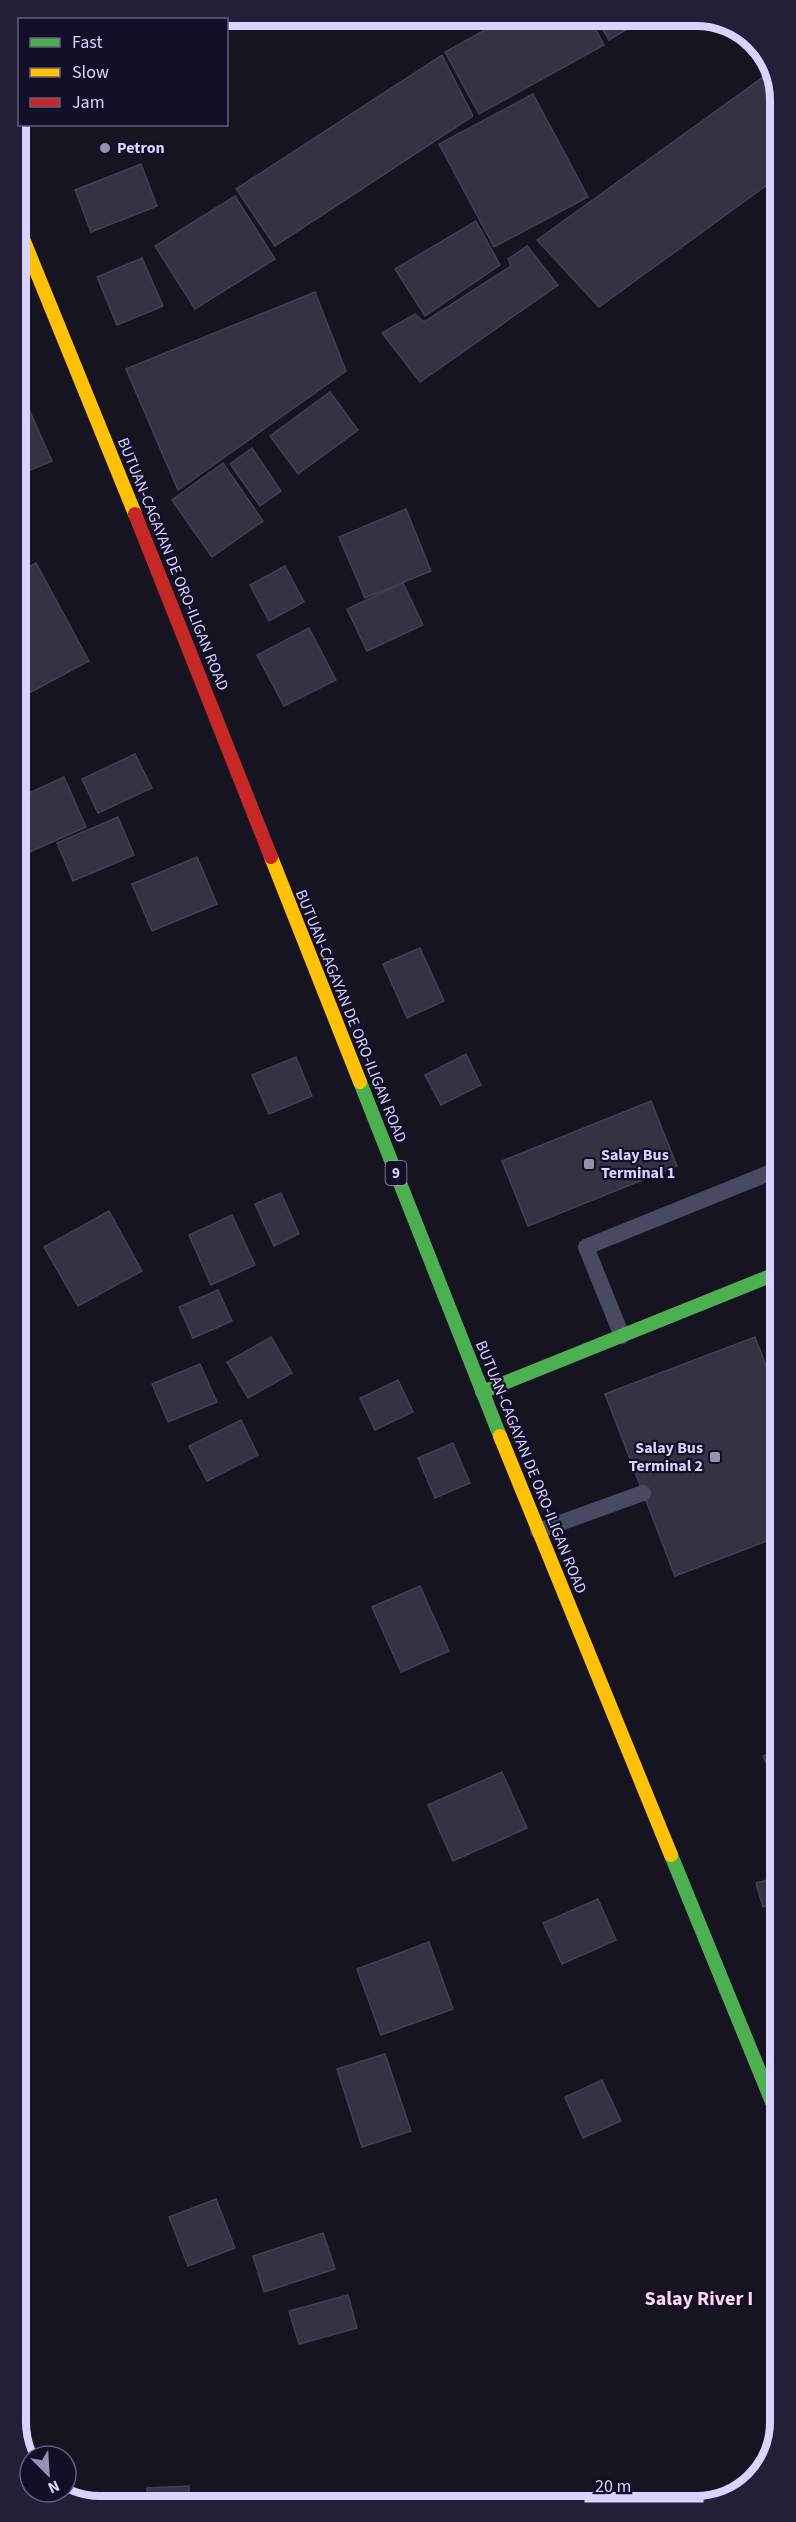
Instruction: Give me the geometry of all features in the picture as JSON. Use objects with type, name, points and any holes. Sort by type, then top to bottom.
[{"type":"main road","name":"BUTUAN-CAGAYAN DE ORO-ILIGAN ROAD","points":[[25,243],[110,449],[538,1531],[770,2097]]},
{"type":"main road","points":[[483,1392],[770,1276]]},
{"type":"lane","points":[[622,1336],[586,1247],[770,1173]]},
{"type":"lane","points":[[538,1531],[643,1493]]},
{"type":"building","points":[[493,26],[594,26],[604,45],[479,114],[445,52]]},
{"type":"building","points":[[600,26],[633,26],[609,40]]},
{"type":"building","points":[[442,55],[473,116],[275,246],[236,189]]},
{"type":"building","points":[[766,75],[770,90],[770,183],[599,307],[537,240]]},
{"type":"building","points":[[533,94],[588,197],[494,247],[439,144]]},
{"type":"building","points":[[141,164],[157,206],[91,232],[75,190]]},
{"type":"building","points":[[235,196],[275,259],[195,309],[155,246]]},
{"type":"building","points":[[476,221],[500,265],[425,316],[395,269]]},
{"type":"building","points":[[527,246],[558,285],[420,382],[382,333],[415,314],[424,322],[511,266],[508,259]]},
{"type":"building","points":[[142,258],[163,306],[117,325],[97,277]]},
{"type":"building","points":[[315,292],[346,371],[178,490],[126,369]]},
{"type":"building","points":[[330,392],[358,430],[298,474],[270,436]]},
{"type":"building","points":[[25,400],[52,461],[25,472]]},
{"type":"building","points":[[252,448],[281,491],[260,506],[230,464]]},
{"type":"building","points":[[223,463],[263,521],[212,557],[172,500]]},
{"type":"building","points":[[406,509],[431,571],[365,598],[339,537]]},
{"type":"building","points":[[36,563],[89,661],[25,695],[25,569]]},
{"type":"building","points":[[285,566],[304,602],[269,621],[250,585]]},
{"type":"building","points":[[403,583],[423,625],[367,651],[347,609]]},
{"type":"building","points":[[309,628],[336,680],[284,706],[257,655]]},
{"type":"building","points":[[135,754],[152,788],[98,813],[82,779]]},
{"type":"building","points":[[64,777],[86,827],[25,854],[25,795]]},
{"type":"building","points":[[118,817],[134,855],[73,881],[57,843]]},
{"type":"building","points":[[197,857],[217,904],[152,931],[132,884]]},
{"type":"building","points":[[420,948],[444,1001],[407,1018],[383,964]]},
{"type":"building","points":[[466,1054],[481,1085],[441,1105],[425,1075]]},
{"type":"building","points":[[296,1057],[312,1096],[269,1114],[252,1075]]},
{"type":"building","points":[[651,1101],[677,1166],[528,1226],[502,1161]]},
{"type":"building","points":[[281,1193],[299,1234],[274,1246],[255,1204]]},
{"type":"building","points":[[109,1211],[142,1271],[78,1306],[44,1247]]},
{"type":"building","points":[[232,1215],[255,1265],[211,1285],[189,1235]]},
{"type":"building","points":[[218,1290],[232,1321],[193,1338],[179,1307]]},
{"type":"building","points":[[271,1337],[292,1373],[248,1398],[227,1362]]},
{"type":"building","points":[[755,1337],[770,1376],[770,1540],[675,1576],[605,1394]]},
{"type":"building","points":[[200,1364],[217,1402],[168,1422],[152,1384]]},
{"type":"building","points":[[398,1380],[413,1412],[375,1430],[360,1398]]},
{"type":"building","points":[[241,1420],[258,1455],[207,1481],[189,1446]]},
{"type":"building","points":[[453,1443],[470,1483],[435,1498],[418,1458]]},
{"type":"building","points":[[420,1586],[449,1651],[401,1672],[372,1607]]},
{"type":"building","points":[[770,1753],[770,1771],[763,1756]]},
{"type":"building","points":[[502,1772],[527,1828],[453,1861],[428,1805]]},
{"type":"building","points":[[770,1879],[770,1905],[763,1907],[756,1883]]},
{"type":"building","points":[[598,1899],[616,1940],[562,1964],[543,1923]]},
{"type":"building","points":[[429,1942],[453,2009],[381,2035],[357,1969]]},
{"type":"building","points":[[385,2054],[411,2131],[362,2147],[337,2069]]},
{"type":"building","points":[[602,2080],[621,2121],[583,2138],[565,2097]]},
{"type":"building","points":[[216,2199],[235,2248],[188,2266],[169,2217]]},
{"type":"building","points":[[323,2233],[335,2269],[264,2292],[253,2256]]},
{"type":"building","points":[[348,2295],[357,2328],[299,2344],[289,2311]]},
{"type":"building","points":[[189,2486],[190,2496],[147,2496],[147,2488]]},
{"type":"traffic: fast","points":[[360,1082],[500,1436]]},
{"type":"traffic: fast","points":[[482,1392],[770,1276]]},
{"type":"traffic: fast","points":[[671,1855],[770,2097]]},
{"type":"traffic: slow","points":[[25,244],[135,514]]},
{"type":"traffic: slow","points":[[271,857],[360,1082]]},
{"type":"traffic: slow","points":[[500,1436],[671,1855]]},
{"type":"traffic: jam","points":[[135,514],[271,857]]},
{"type":"place","name":"Petron","points":[[105,148]]},
{"type":"place","name":"Salay Bus Terminal 1","points":[[589,1164]]},
{"type":"place","name":"Salay Bus Terminal 2","points":[[715,1457]]},
{"type":"district","name":"Salay River I","points":[[699,2299]]}]
